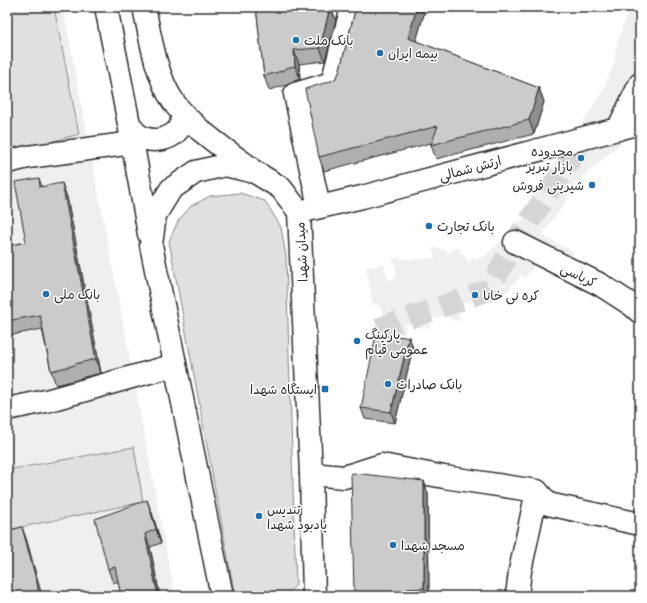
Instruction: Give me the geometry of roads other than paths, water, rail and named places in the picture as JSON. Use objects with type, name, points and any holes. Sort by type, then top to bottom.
[{"type":"main road","points":[[106,7],[131,133],[151,246]]},
{"type":"main road","points":[[144,7],[150,38],[162,80],[173,101],[186,117],[219,146],[255,172]]},
{"type":"main road","points":[[309,210],[295,94],[332,83],[352,7]]},
{"type":"main road","points":[[618,129],[640,84]]},
{"type":"main road","points":[[7,162],[131,133],[137,134],[148,140],[160,140],[172,135],[180,126],[183,114]]},
{"type":"main road","name":"ارتش شمالی","points":[[309,210],[640,123]]},
{"type":"main road","name":"میدان شهدا","points":[[223,596],[151,246],[155,215],[171,189],[196,172],[225,165],[255,172],[281,188],[309,210],[311,592]]},
{"type":"main road","name":"کرباسی","points":[[515,242],[568,270],[601,285],[640,312]]},
{"type":"main road","points":[[7,409],[46,401],[175,365]]},
{"type":"main road","points":[[311,474],[344,477],[382,465],[444,477],[537,491],[548,504],[640,524]]},
{"type":"main road","points":[[517,596],[520,571],[537,491]]},
{"type":"tunnel","points":[[378,329],[489,290],[515,242],[586,137]]},
{"type":"place","name":"بانک ملت","points":[[296,40]]},
{"type":"place","name":"بیمه ایران","points":[[380,53]]},
{"type":"place","name":"محدوده بازار تبریز","points":[[581,158]]},
{"type":"place","name":"شیرینی فروش","points":[[592,185]]},
{"type":"place","name":"بانک تجارت","points":[[429,226]]},
{"type":"place","name":"بانک ملی","points":[[46,294]]},
{"type":"place","name":"کره نی خانا","points":[[475,295]]},
{"type":"place","name":"پارکینگ عمومی قیام","points":[[357,341]]},
{"type":"place","name":"بانک صادرات","points":[[388,384]]},
{"type":"place","name":"ایستگاه شهدا","points":[[325,389]]},
{"type":"place","name":"تندیس یادبود شهدا","points":[[259,516]]},
{"type":"place","name":"مسجد شهدا","points":[[393,545]]}]
